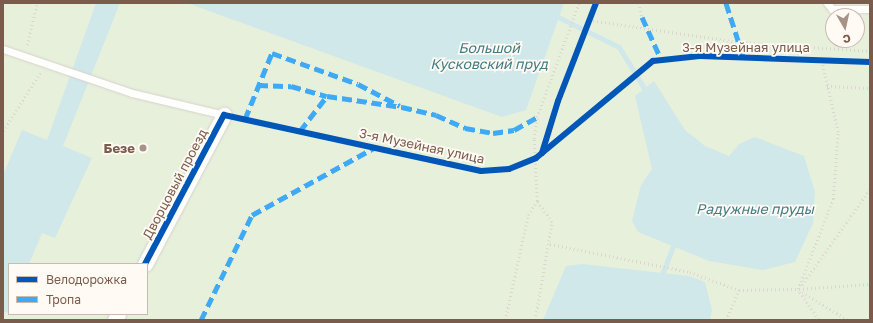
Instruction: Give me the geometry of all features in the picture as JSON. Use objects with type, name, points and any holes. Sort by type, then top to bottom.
[{"type":"street","name":"Дворцовый проезд","points":[[146,263],[224,114]]},
{"type":"lane","points":[[827,3],[832,10],[870,9]]},
{"type":"lane","points":[[3,49],[92,82],[132,93],[224,114]]},
{"type":"path","points":[[24,57],[37,3]]},
{"type":"path","points":[[639,3],[642,17]]},
{"type":"path","points":[[505,320],[528,215],[537,201],[534,139],[537,117],[579,4]]},
{"type":"path","points":[[587,27],[590,17],[738,42],[870,51]]},
{"type":"path","points":[[798,290],[833,199],[838,132],[820,59]]},
{"type":"path","points":[[3,131],[45,64]]},
{"type":"path","points":[[827,86],[870,88]]},
{"type":"path","points":[[529,161],[542,153]]},
{"type":"path","points":[[798,290],[870,189]]},
{"type":"path","points":[[535,320],[550,244],[552,222],[537,201]]},
{"type":"path","points":[[550,244],[690,272],[739,290],[798,290],[870,284]]},
{"type":"path","points":[[726,320],[739,290]]},
{"type":"path","points":[[798,290],[819,320]]},
{"type":"path","points":[[798,290],[848,320]]},
{"type":"green space","points":[[3,3],[870,3],[870,320],[3,320]]},
{"type":"water","points":[[96,3],[120,3],[63,146],[92,158],[55,238],[42,233],[29,263],[8,263],[8,313],[3,311],[3,175],[22,130],[47,140]]},
{"type":"water","name":"Большой Кусковский пруд","points":[[187,3],[564,3],[526,110],[502,117]]},
{"type":"water","name":"Радужные пруды","points":[[654,81],[685,130],[705,146],[729,156],[739,144],[755,137],[804,156],[815,192],[813,223],[795,262],[763,270],[709,261],[638,232],[632,221],[641,185],[652,169],[635,96]]},
{"type":"water","points":[[582,264],[689,276],[705,282],[712,310],[710,320],[543,320],[566,266]]},
{"type":"waterway","points":[[554,15],[619,47],[647,93]]},
{"type":"waterway","points":[[660,280],[675,241]]},
{"type":"marked path","points":[[726,3],[743,56]]},
{"type":"marked path","points":[[642,17],[661,59]]},
{"type":"marked path","points":[[245,119],[272,53],[358,84],[400,106]]},
{"type":"marked path","points":[[258,85],[291,86],[327,96],[402,107],[436,115],[465,128],[493,133],[514,130],[537,117]]},
{"type":"marked path","points":[[300,131],[327,96]]},
{"type":"marked path","points":[[201,320],[252,215],[374,148]]},
{"type":"cycle path","points":[[542,153],[558,101],[596,3]]},
{"type":"cycle path","name":"3-я Музейная улица","points":[[146,263],[224,115],[481,171],[509,169],[536,158],[653,61],[700,56],[870,62]]},
{"type":"place","name":"Безе","points":[[143,148]]}]
